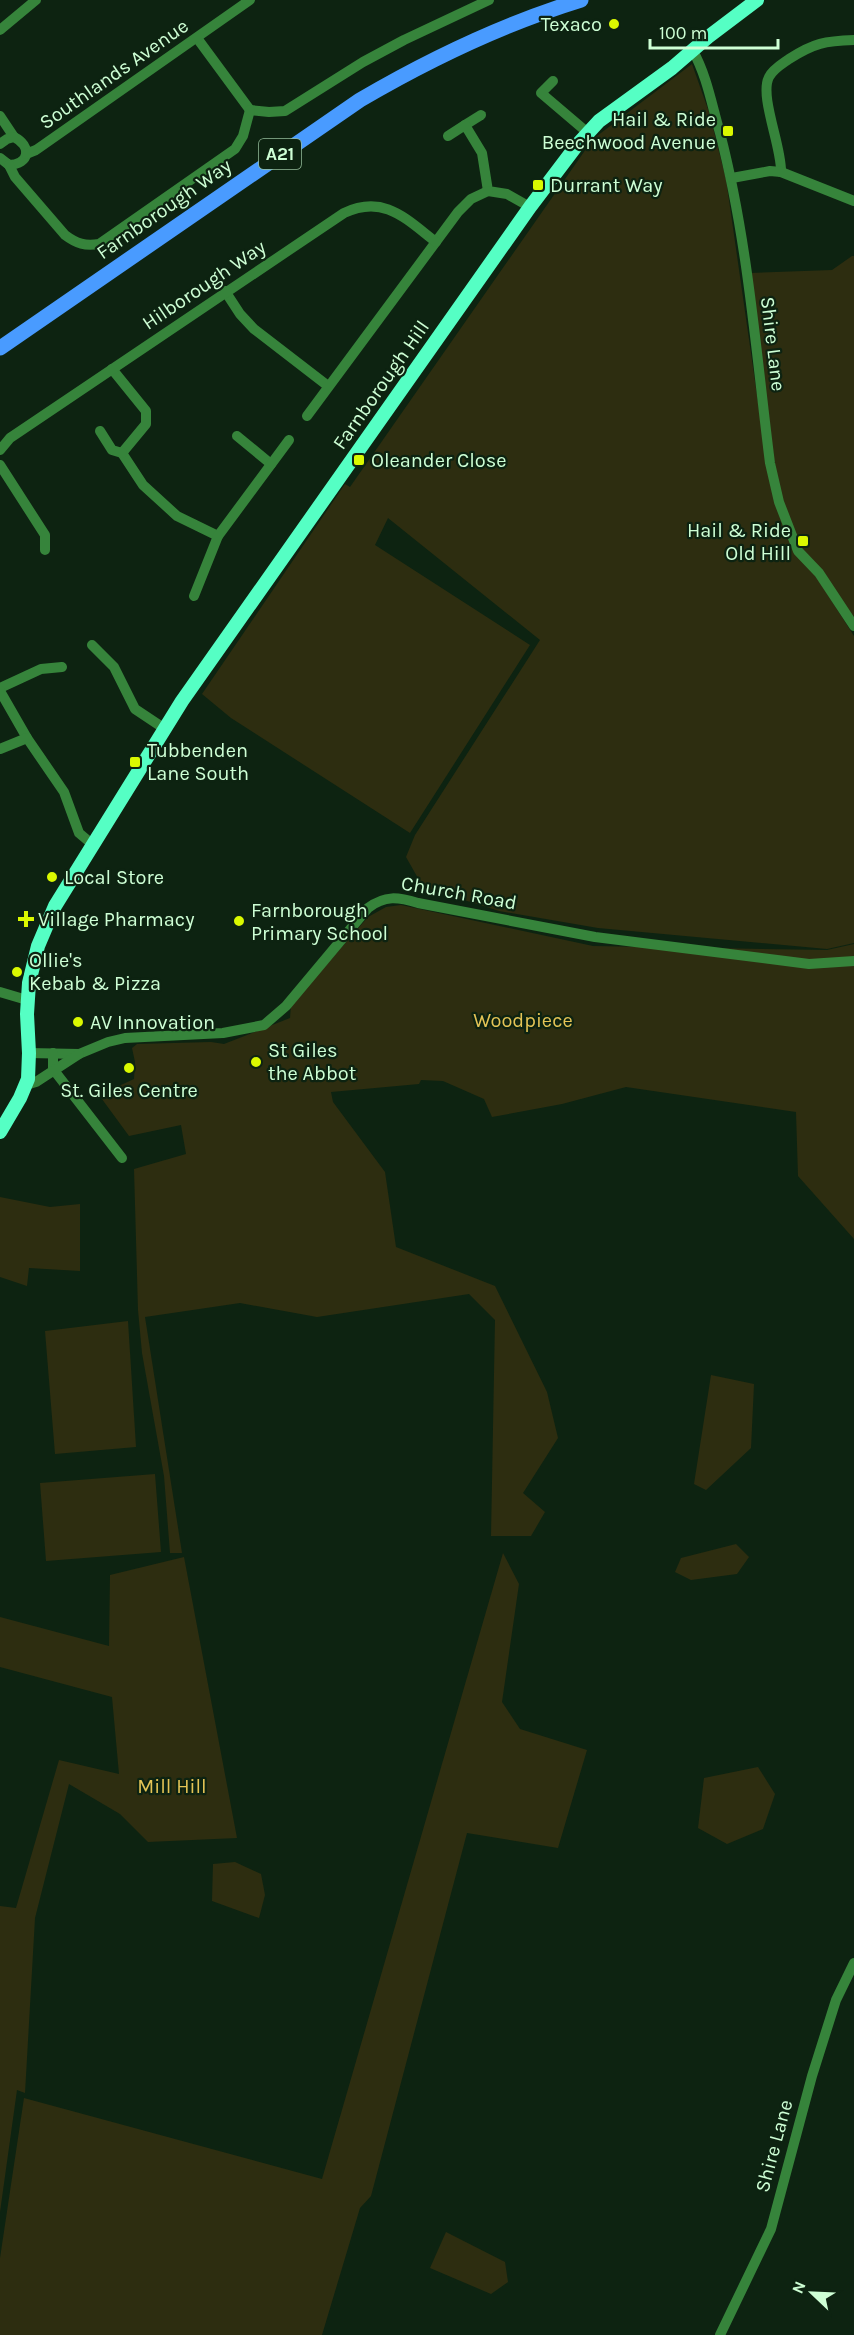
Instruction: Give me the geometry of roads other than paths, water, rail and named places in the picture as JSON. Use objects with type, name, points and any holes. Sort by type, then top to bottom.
[{"type":"highway","name":"Farnborough Way","points":[[0,348],[360,100],[418,67],[478,39],[581,0]]},
{"type":"main road","name":"Farnborough Hill","points":[[26,1085],[29,1053],[27,1000],[34,961],[47,921],[92,844],[182,701],[530,207],[588,132],[599,121],[757,0]]},
{"type":"main road","points":[[0,1131],[26,1085]]},
{"type":"street","points":[[0,30],[36,0]]},
{"type":"street","name":"Southlands Avenue","points":[[4,162],[16,165],[26,154],[36,150],[250,0]]},
{"type":"street","points":[[197,38],[250,110],[285,111],[363,62],[489,0]]},
{"type":"street","points":[[781,172],[781,159],[766,92],[769,77],[779,66],[811,45],[854,40]]},
{"type":"street","name":"Shire Lane","points":[[693,51],[704,75],[732,178],[770,464],[779,502],[798,551],[819,573],[854,626]]},
{"type":"street","points":[[553,81],[541,93],[588,132]]},
{"type":"street","points":[[4,162],[73,242],[85,246],[99,244],[235,149],[243,136],[250,110]]},
{"type":"street","points":[[448,136],[481,115]]},
{"type":"street","points":[[0,116],[14,137],[26,146],[26,154]]},
{"type":"street","points":[[465,125],[482,153],[488,191]]},
{"type":"street","points":[[0,144],[14,137]]},
{"type":"street","points":[[732,178],[770,171],[781,172],[854,201]]},
{"type":"street","points":[[307,416],[467,202],[476,195],[488,191],[507,194],[530,207]]},
{"type":"street","name":"Hilborough Way","points":[[0,450],[10,438],[338,217],[363,206],[381,206],[392,210],[436,242]]},
{"type":"street","points":[[225,291],[240,314],[254,328],[328,386]]},
{"type":"street","points":[[112,369],[146,411],[146,424],[122,453]]},
{"type":"street","points":[[100,431],[112,450],[122,453],[143,486],[177,516],[218,536]]},
{"type":"street","points":[[237,436],[271,464]]},
{"type":"street","points":[[194,596],[218,536],[289,440]]},
{"type":"street","points":[[0,465],[45,535],[45,550]]},
{"type":"street","points":[[92,645],[114,667],[135,709],[165,729]]},
{"type":"street","points":[[62,667],[41,669],[0,690],[27,738],[64,792],[79,833],[92,844]]},
{"type":"street","points":[[0,749],[27,738]]},
{"type":"street","name":"Church Road","points":[[26,1085],[32,1084],[79,1054],[108,1041],[125,1038],[223,1033],[264,1025],[286,1006],[368,908],[379,899],[397,897],[595,937],[809,964],[854,961]]},
{"type":"street","points":[[0,992],[27,1000]]},
{"type":"street","name":"Church Road","points":[[29,1053],[79,1054]]},
{"type":"street","points":[[52,1053],[53,1070],[122,1158]]},
{"type":"street","name":"Shire Lane","points":[[720,2335],[771,2229],[812,2076],[837,2000],[854,1963]]},
{"type":"place","name":"Texaco","points":[[614,24]]},
{"type":"place","name":"Hail & Ride Beechwood Avenue","points":[[728,131]]},
{"type":"place","name":"Durrant Way","points":[[538,185]]},
{"type":"place","name":"Oleander Close","points":[[359,460]]},
{"type":"place","name":"Hail & Ride Old Hill","points":[[803,541]]},
{"type":"place","name":"Tubbenden Lane South","points":[[135,762]]},
{"type":"place","name":"Local Store","points":[[52,877]]},
{"type":"place","name":"Village Pharmacy","points":[[26,919]]},
{"type":"place","name":"Farnborough Primary School","points":[[239,921]]},
{"type":"place","name":"Ollie's Kebab & Pizza","points":[[17,972]]},
{"type":"place","name":"AV Innovation","points":[[78,1022]]},
{"type":"place","name":"St Giles the Abbot","points":[[256,1062]]},
{"type":"place","name":"St. Giles Centre","points":[[129,1068]]},
{"type":"park label","name":"Woodpiece","points":[[523,1020]]},
{"type":"park label","name":"Mill Hill","points":[[172,1786]]}]
